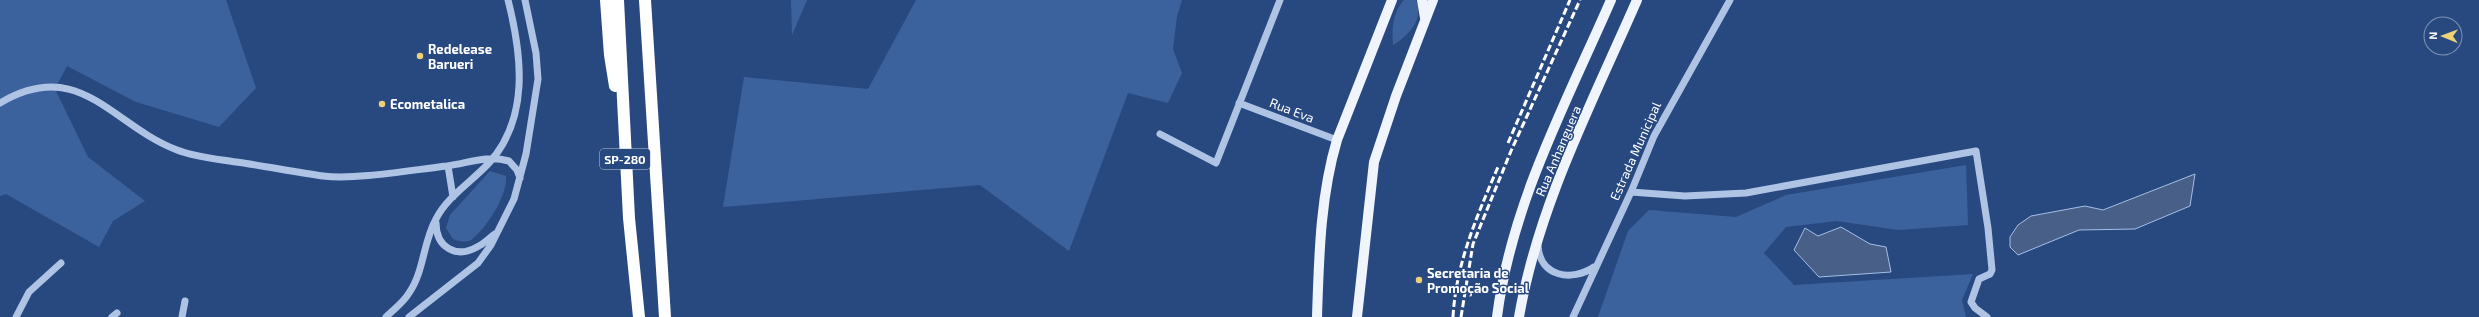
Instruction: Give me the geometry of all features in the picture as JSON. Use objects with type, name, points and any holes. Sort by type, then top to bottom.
[{"type":"highway","points":[[606,0],[610,55],[624,139]]},
{"type":"highway","name":"SP-280","points":[[618,0],[629,218],[639,317]]},
{"type":"highway","name":"SP-280","points":[[645,0],[665,317]]},
{"type":"main road","points":[[1317,317],[1323,205],[1330,164],[1337,140],[1392,0]]},
{"type":"main road","points":[[1422,0],[1425,20]]},
{"type":"main road","points":[[1357,317],[1374,162],[1433,0]]},
{"type":"main road","points":[[1497,317],[1506,263],[1532,179],[1611,0]]},
{"type":"main road","name":"Rua Anhanguera","points":[[1519,317],[1538,236],[1574,144],[1637,0]]},
{"type":"street","points":[[386,317],[410,293],[436,219],[453,197],[493,159],[510,125],[519,98],[518,50],[508,0]]},
{"type":"street","points":[[409,317],[468,273],[485,255],[514,198],[520,178],[538,79],[536,53],[525,0]]},
{"type":"street","points":[[1160,134],[1216,163],[1280,0]]},
{"type":"street","name":"Estrada Municipal","points":[[1572,317],[1594,267],[1631,192],[1666,111],[1730,0]]},
{"type":"street","points":[[0,102],[18,94],[34,90],[66,87],[89,95],[148,135],[177,150],[201,156],[324,176],[368,175],[448,166],[480,158],[509,161],[517,170],[520,178]]},
{"type":"street","name":"Rua Eva","points":[[1239,103],[1337,140]]},
{"type":"street","points":[[1631,192],[1680,196],[1746,193],[1976,151],[1988,228],[1992,270],[1990,274],[1979,279],[1971,302],[1974,308],[1987,317]]},
{"type":"street","points":[[448,166],[453,197]]},
{"type":"street","points":[[436,219],[436,236],[440,242],[456,252],[478,247],[497,232]]},
{"type":"street","points":[[1538,236],[1542,261],[1555,272],[1577,276],[1594,267]]},
{"type":"street","points":[[16,317],[29,292],[62,264]]},
{"type":"street","points":[[182,317],[185,301]]},
{"type":"shaded area","points":[[0,0],[226,0],[256,88],[219,127],[136,102],[67,66],[55,89],[88,157],[145,201],[113,221],[99,247],[6,194],[0,196]]},
{"type":"shaded area","points":[[791,0],[807,0],[792,35]]},
{"type":"shaded area","points":[[916,0],[1182,0],[1177,16],[1173,49],[1182,73],[1168,103],[1128,93],[1069,251],[980,185],[723,207],[744,77],[868,89]]},
{"type":"shaded area","points":[[1404,0],[1416,0],[1418,14],[1414,26],[1404,37],[1393,45],[1395,16]]},
{"type":"shaded area","points":[[1966,165],[1968,225],[1898,230],[1837,221],[1786,227],[1764,253],[1794,285],[1973,274],[1962,300],[1966,317],[1598,317],[1628,231],[1649,210],[1736,217],[1786,195]]},
{"type":"shaded area","points":[[490,171],[506,176],[506,184],[500,202],[483,228],[471,240],[464,242],[453,239],[446,228],[450,215]]},
{"type":"shaded area","points":[[2195,174],[2190,206],[2135,229],[2079,230],[2018,255],[2010,247],[2010,237],[2018,225],[2031,216],[2085,206],[2103,210]]},
{"type":"shaded area","points":[[1841,227],[1870,244],[1886,247],[1891,272],[1819,277],[1794,250],[1805,228],[1818,236]]},
{"type":"railway","points":[[1508,143],[1570,0]]},
{"type":"railway","points":[[1461,317],[1473,244],[1511,151],[1580,0]]},
{"type":"railway","points":[[1453,317],[1458,278],[1463,259],[1475,222],[1498,167]]},
{"type":"place","name":"Redelease Barueri","points":[[420,56]]},
{"type":"place","name":"Ecometalica","points":[[382,104]]},
{"type":"place","name":"Secretaria de Promoção Social","points":[[1419,280]]}]
